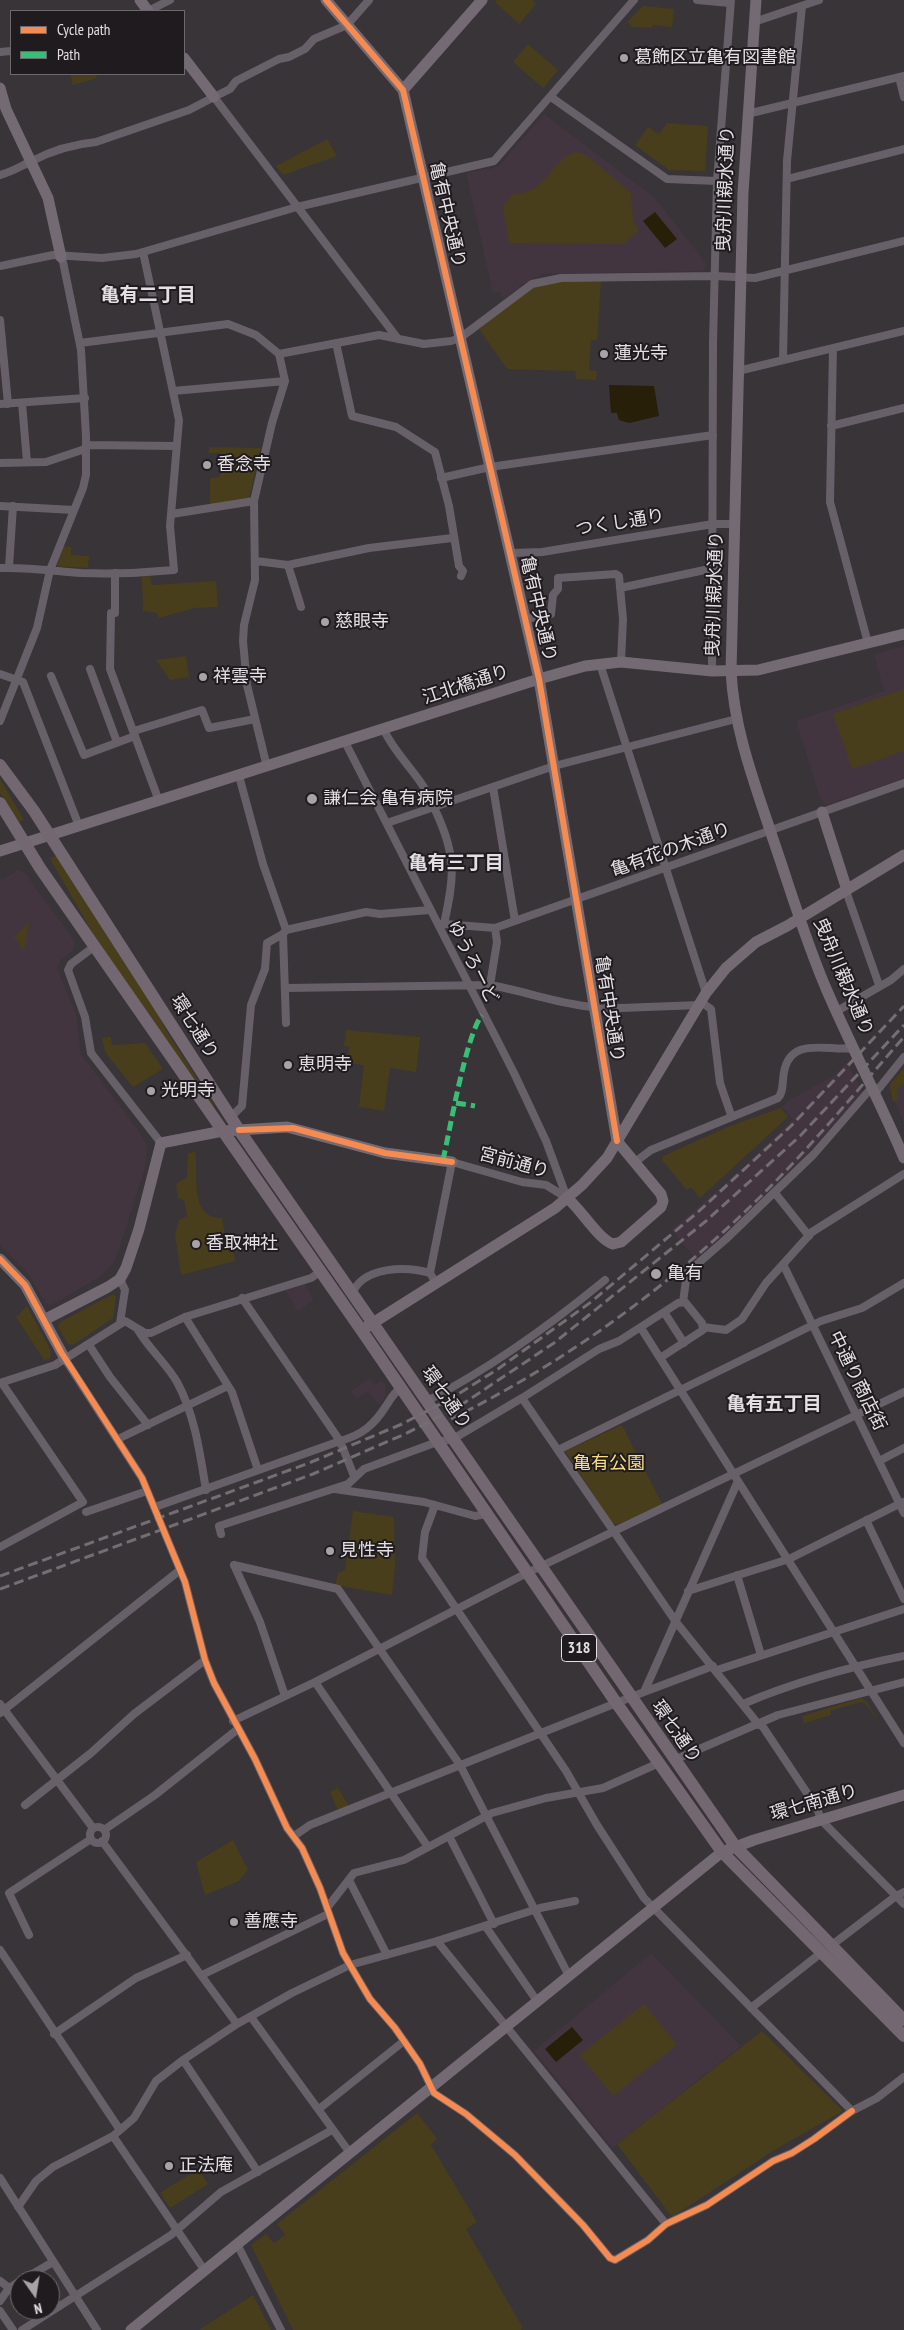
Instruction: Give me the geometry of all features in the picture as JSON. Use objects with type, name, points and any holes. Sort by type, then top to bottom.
[{"type":"main road","name":"環七通り","points":[[0,765],[18,788],[231,1117],[735,1846],[904,2036]]},
{"type":"main road","name":"環七通り","points":[[0,803],[40,868],[362,1331],[615,1701],[722,1852],[904,2020]]},
{"type":"street","points":[[150,10],[170,0]]},
{"type":"street","points":[[326,0],[403,90],[482,0]]},
{"type":"street","points":[[0,175],[14,171],[32,161],[82,144],[96,142],[189,110],[214,98],[230,88],[236,81],[279,59],[289,57],[305,49],[314,39],[347,25],[369,0]]},
{"type":"street","points":[[0,266],[52,255],[102,258],[143,252],[297,207],[494,161],[634,0]]},
{"type":"street","points":[[697,0],[730,2],[717,181],[712,671]]},
{"type":"street","name":"曳舟川親水通り","points":[[756,0],[747,114],[740,277],[731,671],[736,719],[744,752],[800,918],[837,1011],[875,1089],[904,1158]]},
{"type":"street","points":[[754,22],[819,0]]},
{"type":"street","points":[[783,360],[783,271],[787,179],[802,6]]},
{"type":"street","points":[[185,59],[398,339]]},
{"type":"street","points":[[747,114],[902,77],[904,97]]},
{"type":"street","points":[[0,89],[6,108],[52,208],[80,343],[85,398],[86,475],[50,570],[37,628],[0,721]]},
{"type":"street","name":"亀有中央通り","points":[[403,90],[539,679],[617,1141]]},
{"type":"street","points":[[551,97],[667,179],[717,181]]},
{"type":"street","points":[[787,179],[904,149]]},
{"type":"street","points":[[279,354],[379,335],[432,344],[460,338],[532,284],[561,278],[715,276],[755,278],[904,241]]},
{"type":"street","points":[[0,568],[115,573],[174,570],[170,526],[179,420],[143,252]]},
{"type":"street","points":[[0,320],[4,404],[85,398]]},
{"type":"street","points":[[80,343],[228,324],[256,335],[279,354],[285,381],[272,423],[254,501],[255,580],[244,625],[243,642],[247,685],[267,767]]},
{"type":"street","points":[[738,371],[904,331]]},
{"type":"street","points":[[336,343],[352,416],[396,427],[435,452],[449,506],[452,538],[458,566],[463,571],[461,576]]},
{"type":"street","points":[[833,348],[830,502],[868,644]]},
{"type":"street","points":[[173,391],[285,381]]},
{"type":"street","points":[[22,403],[27,462]]},
{"type":"street","points":[[831,426],[904,408]]},
{"type":"street","points":[[441,478],[490,466],[713,435]]},
{"type":"street","points":[[0,462],[46,462],[85,447],[176,446]]},
{"type":"street","points":[[172,514],[254,501]]},
{"type":"street","points":[[0,506],[74,510]]},
{"type":"street","points":[[9,567],[13,506]]},
{"type":"street","name":"つくし通り","points":[[510,554],[542,552],[714,524],[735,524]]},
{"type":"street","points":[[256,561],[288,565],[369,548],[452,538]]},
{"type":"street","points":[[288,565],[300,607]]},
{"type":"street","points":[[620,588],[714,568]]},
{"type":"street","points":[[115,573],[110,669],[158,800]]},
{"type":"street","points":[[526,619],[551,614],[553,595],[558,589],[558,578],[616,574],[619,576],[623,619],[621,662]]},
{"type":"street","name":"江北橋通り","points":[[0,851],[539,679],[600,664],[621,662],[712,671],[766,668],[904,634]]},
{"type":"street","points":[[600,664],[666,867],[702,1000],[711,1009],[720,1083],[732,1116]]},
{"type":"street","points":[[0,670],[18,676],[23,682],[79,826]]},
{"type":"street","points":[[90,670],[117,742]]},
{"type":"street","points":[[0,674],[18,676]]},
{"type":"street","points":[[51,676],[84,755],[202,710],[210,728],[256,719]]},
{"type":"street","points":[[387,823],[554,766],[736,719]]},
{"type":"street","points":[[384,730],[390,743],[422,783],[445,830],[453,868],[450,902],[441,925]]},
{"type":"street","name":"ゆうろーど","points":[[344,742],[430,910],[441,925],[468,985],[538,1124],[567,1198]]},
{"type":"street","points":[[239,776],[284,932],[286,1023]]},
{"type":"street","name":"亀有花の木通り","points":[[441,925],[496,928],[904,783]]},
{"type":"street","points":[[493,787],[516,921]]},
{"type":"street","points":[[822,812],[846,891],[879,986]]},
{"type":"street","points":[[362,1331],[433,1278],[567,1198],[596,1171],[617,1141],[702,1000],[726,968],[747,949],[904,855]]},
{"type":"street","points":[[231,1117],[242,1106],[251,1005],[265,969],[265,947],[267,943],[284,932],[366,912],[380,914],[430,910]]},
{"type":"street","points":[[490,985],[497,942],[496,928]]},
{"type":"street","points":[[95,946],[71,964],[68,970],[86,1017],[91,1053],[161,1143]]},
{"type":"street","points":[[837,1011],[892,980],[904,969]]},
{"type":"street","points":[[286,988],[490,985],[512,989],[566,1005],[594,1008],[702,1000]]},
{"type":"street","points":[[635,1162],[651,1150],[732,1116],[774,1101],[780,1096],[785,1066],[798,1051],[814,1046],[840,1050],[854,1048]]},
{"type":"street","points":[[683,1302],[687,1272],[775,1193],[904,1057]]},
{"type":"street","points":[[161,1143],[240,1130],[293,1128],[385,1153],[452,1162],[433,1278]]},
{"type":"street","points":[[567,1198],[580,1210],[605,1240],[617,1244],[660,1207],[663,1201],[661,1194],[617,1141]]},
{"type":"street","points":[[44,1320],[120,1279],[126,1268],[139,1229],[161,1143]]},
{"type":"street","name":"宮前通り","points":[[452,1162],[522,1182],[546,1185],[567,1198]]},
{"type":"street","points":[[683,1302],[687,1304],[703,1326],[726,1330],[742,1319],[766,1283],[808,1236],[904,1174]]},
{"type":"street","points":[[775,1193],[808,1236]]},
{"type":"street","points":[[0,1259],[25,1285],[66,1359],[142,1478],[190,1598],[205,1660],[232,1721],[255,1759],[287,1828],[305,1855],[343,1953],[370,1999],[420,2064],[434,2093],[466,2114],[515,2155],[610,2258],[615,2260],[619,2258],[648,2240],[666,2224],[707,2205],[772,2161],[814,2139],[852,2111],[877,2098],[904,2078]]},
{"type":"street","name":"中通り商店街","points":[[783,1264],[879,1461],[902,1503],[904,1512]]},
{"type":"street","points":[[352,1294],[356,1284],[373,1272],[418,1270],[433,1278]]},
{"type":"street","points":[[138,1330],[151,1333],[185,1317],[311,1278],[320,1272]]},
{"type":"street","points":[[120,1279],[125,1290],[120,1324]]},
{"type":"street","points":[[427,1401],[502,1358],[552,1323],[605,1280]]},
{"type":"street","points":[[558,1450],[814,1325],[862,1308],[904,1283]]},
{"type":"street","points":[[242,1298],[340,1440],[354,1476]]},
{"type":"street","points":[[221,1534],[219,1526],[348,1484],[354,1476],[364,1469],[453,1438],[522,1398],[599,1349],[619,1341],[683,1302]]},
{"type":"street","points":[[664,1312],[684,1343]]},
{"type":"street","points":[[185,1317],[228,1386],[258,1470]]},
{"type":"street","points":[[80,1504],[82,1502],[1,1383],[66,1359],[125,1321],[138,1330],[177,1381],[188,1406],[206,1490]]},
{"type":"street","points":[[660,1358],[700,1332],[703,1326]]},
{"type":"street","points":[[641,1328],[732,1474],[789,1558],[904,1743]]},
{"type":"street","points":[[89,1345],[110,1377],[148,1425]]},
{"type":"street","points":[[118,1438],[228,1386]]},
{"type":"street","points":[[155,1507],[363,1433],[370,1427],[394,1393],[401,1388]]},
{"type":"street","points":[[232,1721],[315,1682],[541,1566],[904,1392]]},
{"type":"street","points":[[522,1398],[676,1622],[760,1724],[817,1808],[821,1820],[904,1904]]},
{"type":"street","points":[[879,1461],[904,1448]]},
{"type":"street","points":[[644,1692],[738,1481]]},
{"type":"street","points":[[333,1488],[435,1505],[475,1516],[487,1514]]},
{"type":"street","points":[[80,1504],[90,1511],[147,1491]]},
{"type":"street","points":[[688,1590],[789,1558],[902,1503]]},
{"type":"street","points":[[0,1547],[80,1504]]},
{"type":"street","points":[[435,1505],[425,1532],[422,1558],[540,1732],[579,1792],[597,1825],[653,1908],[852,2111]]},
{"type":"street","points":[[866,1520],[904,1599]]},
{"type":"street","points":[[284,1696],[260,1622],[234,1565],[338,1589],[460,1765],[569,1976]]},
{"type":"street","points":[[93,1828],[1,1709],[180,1570]]},
{"type":"street","points":[[737,1575],[761,1655]]},
{"type":"street","points":[[294,1836],[310,1825],[615,1701],[632,1698],[644,1692],[715,1668],[904,1609]]},
{"type":"street","points":[[743,1704],[776,1690],[856,1666],[904,1656]]},
{"type":"street","points":[[25,1805],[92,1753],[134,1714],[205,1660]]},
{"type":"street","points":[[315,1682],[428,1847]]},
{"type":"street","points":[[674,1760],[778,1715],[904,1682]]},
{"type":"street","points":[[104,1830],[154,1795],[238,1729]]},
{"type":"street","points":[[202,1975],[327,1911],[354,1872],[404,1860],[485,1816],[521,1803],[603,1788],[659,1763]]},
{"type":"street","name":"環七南通り","points":[[131,2330],[722,1852],[735,1846],[904,1795]]},
{"type":"street","points":[[93,1828],[98,1827],[104,1830]]},
{"type":"street","points":[[91,1839],[90,1835],[93,1828]]},
{"type":"street","points":[[102,1841],[106,1834],[104,1830]]},
{"type":"street","points":[[448,1836],[490,1926],[537,2001]]},
{"type":"street","points":[[91,1839],[96,1842],[102,1841]]},
{"type":"street","points":[[29,1935],[9,1893],[91,1839]]},
{"type":"street","points":[[102,1841],[237,2024]]},
{"type":"street","points":[[349,1880],[387,1955]]},
{"type":"street","points":[[750,2008],[896,1896],[904,1892]]},
{"type":"street","points":[[18,2207],[36,2181],[53,2167],[113,2136],[134,2118],[156,2081],[183,2060],[237,2024],[350,1965],[490,1926],[535,1910],[575,1901]]},
{"type":"street","points":[[437,1941],[666,2224]]},
{"type":"street","points":[[0,1950],[54,2034],[73,2058],[120,2130]]},
{"type":"street","points":[[54,2034],[136,1978],[187,1955]]},
{"type":"street","points":[[251,2017],[350,2153]]},
{"type":"street","points":[[319,2109],[404,2041]]},
{"type":"street","points":[[183,2060],[258,2172]]},
{"type":"street","points":[[22,2330],[177,2230],[216,2196],[332,2130]]},
{"type":"street","points":[[113,2136],[205,2271]]},
{"type":"street","points":[[0,2178],[97,2330]]},
{"type":"street","points":[[238,2244],[282,2330]]},
{"type":"street","points":[[40,2270],[53,2262]]},
{"type":"street","points":[[0,2281],[9,2288],[0,2302]]},
{"type":"street","points":[[0,2312],[13,2330]]},
{"type":"shaded area","points":[[544,114],[654,197],[706,263],[706,268],[701,271],[542,274],[522,285],[504,299],[499,292],[493,293],[466,173],[498,167]]},
{"type":"shaded area","points":[[655,212],[677,239],[665,248],[643,221]]},
{"type":"shaded area","points":[[609,385],[654,386],[659,416],[629,423],[619,420],[617,413],[611,413]]},
{"type":"shaded area","points":[[904,646],[904,778],[826,805],[820,798],[796,721],[884,691],[874,654]]},
{"type":"shaded area","points":[[18,870],[25,873],[75,942],[73,950],[60,961],[57,968],[76,1014],[81,1054],[138,1130],[147,1146],[145,1168],[115,1261],[101,1276],[52,1305],[46,1304],[28,1273],[0,1245],[0,878],[2,880]]},
{"type":"shaded area","points":[[847,1062],[862,1092],[811,1149],[745,1215],[696,1259],[671,1230],[734,1176],[793,1119],[782,1107],[788,1101],[835,1075]]},
{"type":"shaded area","points":[[904,1070],[904,1124],[889,1087]]},
{"type":"shaded area","points":[[304,1284],[314,1300],[298,1311],[285,1290]]},
{"type":"shaded area","points":[[370,1378],[375,1385],[382,1381],[385,1385],[386,1396],[379,1405],[368,1391],[356,1399],[351,1391]]},
{"type":"shaded area","points":[[651,1953],[741,2046],[612,2148],[534,2051]]},
{"type":"shaded area","points":[[572,2027],[583,2040],[556,2062],[545,2049]]},
{"type":"green space","points":[[497,0],[532,0],[536,4],[519,24],[495,2]]},
{"type":"green space","points":[[643,6],[674,9],[672,27],[653,25],[652,28],[633,27],[627,22]]},
{"type":"green space","points":[[528,44],[558,70],[543,88],[513,62]]},
{"type":"green space","points":[[70,75],[96,75],[97,78],[73,85]]},
{"type":"green space","points":[[667,123],[708,126],[705,171],[669,170],[635,145],[648,127],[659,134]]},
{"type":"green space","points":[[327,139],[337,156],[283,175],[276,166]]},
{"type":"green space","points":[[576,152],[586,155],[631,193],[633,222],[639,230],[623,244],[509,243],[503,206],[513,194],[525,193],[534,189],[559,162]]},
{"type":"green space","points":[[564,281],[601,281],[597,340],[591,340],[589,370],[597,371],[596,380],[576,379],[575,371],[507,369],[479,329],[527,291],[537,286]]},
{"type":"green space","points":[[209,447],[261,448],[249,498],[210,505],[210,478],[220,477],[220,453],[209,453]]},
{"type":"green space","points":[[63,546],[71,547],[71,555],[89,556],[88,568],[57,566]]},
{"type":"green space","points":[[150,576],[152,585],[216,581],[218,607],[194,608],[159,618],[157,613],[143,611],[142,577]]},
{"type":"green space","points":[[186,656],[189,677],[170,680],[156,660]]},
{"type":"green space","points":[[904,689],[904,751],[852,769],[833,714]]},
{"type":"green space","points":[[0,779],[24,820],[19,822],[0,793]]},
{"type":"green space","points":[[56,856],[149,996],[167,1032],[214,1105],[212,1107],[95,937],[50,858]]},
{"type":"green space","points":[[28,923],[29,925],[24,951],[14,937]]},
{"type":"green space","points":[[346,1030],[420,1037],[416,1072],[390,1068],[384,1111],[359,1107],[364,1065],[347,1063],[349,1047],[344,1046]]},
{"type":"green space","points":[[111,1037],[112,1045],[145,1043],[163,1069],[133,1087],[105,1052],[102,1038]]},
{"type":"green space","points":[[904,1068],[904,1083],[896,1090],[898,1097],[896,1101],[892,1100],[890,1084]]},
{"type":"green space","points":[[781,1108],[788,1117],[700,1198],[691,1187],[687,1190],[662,1160],[663,1156],[730,1126]]},
{"type":"green space","points":[[195,1152],[196,1183],[200,1203],[204,1211],[211,1216],[222,1218],[225,1235],[232,1242],[235,1261],[181,1275],[175,1234],[179,1220],[187,1216],[184,1200],[178,1198],[176,1184],[187,1177],[188,1153]]},
{"type":"green space","points":[[113,1294],[116,1297],[113,1318],[73,1345],[68,1344],[58,1327],[60,1322]]},
{"type":"green space","points":[[27,1306],[51,1351],[50,1359],[44,1360],[16,1317]]},
{"type":"green space","name":"亀有公園","points":[[622,1425],[662,1504],[619,1525],[612,1523],[565,1451]]},
{"type":"green space","points":[[353,1511],[394,1517],[395,1565],[392,1595],[335,1585],[338,1573],[345,1570]]},
{"type":"green space","points":[[861,1698],[866,1701],[881,1725],[865,1703],[860,1702],[830,1711],[831,1715],[804,1723],[802,1716]]},
{"type":"green space","points":[[338,1788],[350,1808],[339,1813],[330,1792]]},
{"type":"green space","points":[[233,1840],[248,1870],[239,1881],[205,1895],[196,1862]]},
{"type":"green space","points":[[644,2004],[677,2045],[613,2096],[580,2055]]},
{"type":"green space","points":[[762,2031],[843,2111],[776,2149],[672,2217],[617,2144]]},
{"type":"green space","points":[[417,2113],[437,2139],[431,2145],[477,2222],[466,2229],[523,2328],[520,2330],[293,2330],[251,2245],[266,2234],[274,2243],[285,2235],[277,2224]]},
{"type":"green space","points":[[198,2169],[208,2184],[170,2208],[160,2193]]},
{"type":"green space","points":[[253,2295],[271,2330],[199,2330]]},
{"type":"railway","points":[[0,1576],[309,1463],[402,1424],[452,1398],[498,1369],[591,1302],[698,1212],[791,1126],[904,1006]]},
{"type":"railway","points":[[0,1589],[313,1474],[405,1434],[458,1407],[554,1343],[706,1221],[800,1136],[904,1025]]},
{"type":"railway","points":[[451,1419],[537,1372],[578,1345],[619,1317],[696,1256],[786,1171],[904,1037]]},
{"type":"marked path","points":[[443,1160],[464,1062],[476,1026],[482,1015]]},
{"type":"marked path","points":[[456,1103],[475,1106]]},
{"type":"cycle path","points":[[326,0],[403,90],[539,679],[617,1141]]},
{"type":"cycle path","points":[[239,1130],[293,1128],[385,1153],[452,1162]]},
{"type":"cycle path","points":[[0,1259],[25,1285],[61,1352],[142,1478],[185,1582],[205,1660],[214,1683],[255,1759],[287,1828],[302,1848],[320,1888],[343,1953],[370,1999],[395,2028],[420,2064],[434,2093],[466,2114],[515,2155],[583,2225],[610,2258],[615,2260],[648,2240],[666,2224],[707,2205],[773,2161],[792,2153],[852,2111]]},
{"type":"place","name":"葛飾区立亀有図書館","points":[[624,58]]},
{"type":"place","name":"蓮光寺","points":[[604,354]]},
{"type":"place","name":"香念寺","points":[[207,465]]},
{"type":"place","name":"慈眼寺","points":[[325,622]]},
{"type":"place","name":"祥雲寺","points":[[203,677]]},
{"type":"place","name":"謙仁会 亀有病院","points":[[312,799]]},
{"type":"place","name":"恵明寺","points":[[288,1065]]},
{"type":"place","name":"光明寺","points":[[151,1091]]},
{"type":"place","name":"香取神社","points":[[196,1244]]},
{"type":"place","name":"亀有","points":[[656,1274]]},
{"type":"place","name":"見性寺","points":[[330,1551]]},
{"type":"place","name":"善應寺","points":[[234,1922]]},
{"type":"place","name":"正法庵","points":[[169,2166]]},
{"type":"district","name":"亀有二丁目","points":[[148,296]]},
{"type":"district","name":"亀有三丁目","points":[[456,864]]},
{"type":"district","name":"亀有五丁目","points":[[774,1405]]}]
